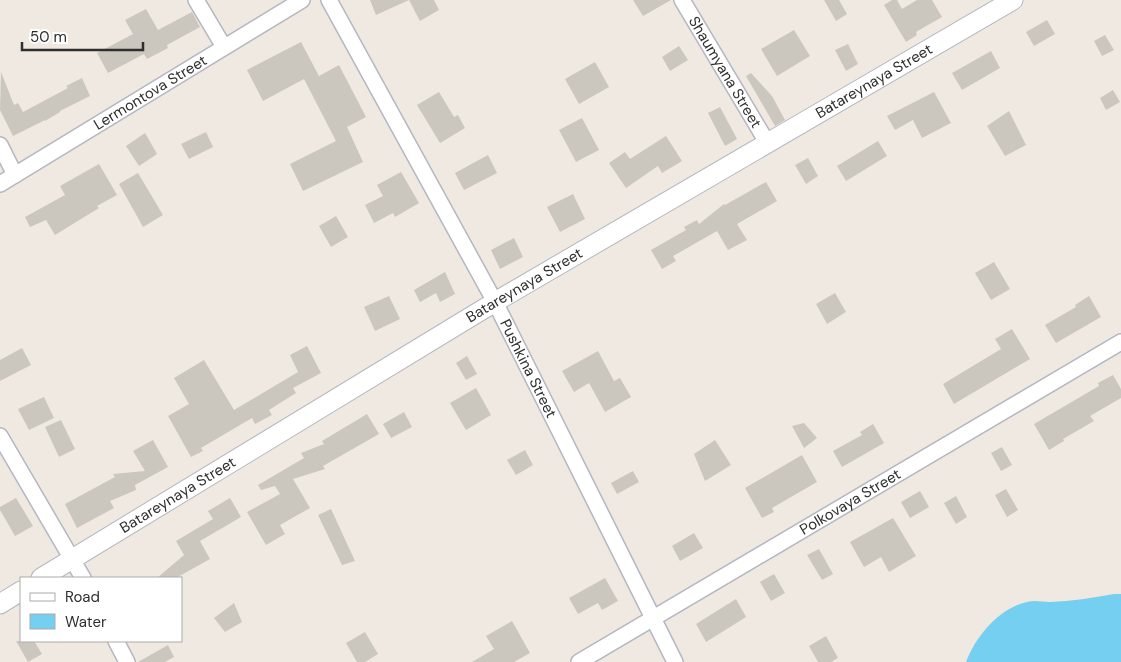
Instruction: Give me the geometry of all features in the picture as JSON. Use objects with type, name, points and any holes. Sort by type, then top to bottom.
[{"type":"street","points":[[196,0],[224,48]]},
{"type":"street","name":"Lermontova Street","points":[[0,184],[302,0]]},
{"type":"street","name":"Pushkina Street","points":[[329,0],[495,302],[674,662]]},
{"type":"street","name":"Shaumyana Street","points":[[682,0],[768,144]]},
{"type":"street","name":"Batareynaya Street","points":[[43,577],[495,302],[1013,0]]},
{"type":"street","points":[[0,145],[14,175]]},
{"type":"street","name":"Polkovaya Street","points":[[579,662],[1121,342]]},
{"type":"street","points":[[0,436],[82,577]]},
{"type":"street","points":[[0,604],[20,591]]},
{"type":"street","points":[[117,642],[127,662]]},
{"type":"water","points":[[1121,594],[1121,662],[966,662],[976,642],[990,624],[1007,610],[1017,605],[1030,601],[1066,601]]},
{"type":"building","points":[[370,0],[409,0],[376,15]]},
{"type":"building","points":[[409,0],[434,0],[439,10],[420,21]]},
{"type":"building","points":[[633,0],[671,0],[643,16]]},
{"type":"building","points":[[824,0],[839,0],[847,14],[836,21]]},
{"type":"building","points":[[892,0],[897,0],[902,9],[917,0],[932,0],[942,17],[916,32],[917,35],[906,42],[884,5]]},
{"type":"building","points":[[146,9],[158,30],[192,12],[200,27],[167,45],[168,48],[147,59],[144,54],[108,73],[97,53],[133,34],[125,20]]},
{"type":"building","points":[[1047,20],[1055,34],[1034,46],[1026,32]]},
{"type":"building","points":[[794,30],[810,56],[777,76],[761,49]]},
{"type":"building","points":[[1105,35],[1114,50],[1102,56],[1094,41]]},
{"type":"building","points":[[301,42],[319,76],[339,65],[366,117],[347,127],[363,162],[303,191],[290,164],[336,141],[304,79],[263,101],[247,70]]},
{"type":"building","points":[[848,44],[858,64],[846,71],[835,50]]},
{"type":"building","points":[[679,46],[688,60],[670,71],[662,57]]},
{"type":"building","points":[[991,51],[1000,68],[962,90],[952,73]]},
{"type":"building","points":[[595,62],[609,87],[579,104],[565,79]]},
{"type":"building","points":[[1,72],[14,105],[18,103],[23,112],[68,88],[66,86],[82,78],[90,96],[13,136],[0,110]]},
{"type":"building","points":[[751,73],[772,96],[785,120],[775,126],[746,76]]},
{"type":"building","points":[[1113,90],[1120,102],[1106,110],[1100,98]]},
{"type":"building","points":[[439,92],[454,117],[458,115],[465,128],[440,143],[417,105]]},
{"type":"building","points":[[934,92],[951,123],[922,138],[913,120],[895,130],[887,116]]},
{"type":"building","points":[[720,107],[737,139],[725,146],[708,113]]},
{"type":"building","points":[[1009,111],[1026,145],[1005,156],[987,126]]},
{"type":"building","points":[[582,118],[599,150],[576,162],[559,130]]},
{"type":"building","points":[[206,132],[213,147],[189,159],[181,144]]},
{"type":"building","points":[[145,133],[157,154],[139,166],[126,146]]},
{"type":"building","points":[[666,136],[682,161],[662,173],[658,166],[626,188],[609,163],[625,152],[630,159]]},
{"type":"building","points":[[878,141],[887,156],[846,181],[837,166]]},
{"type":"building","points":[[488,155],[497,173],[464,190],[455,173]]},
{"type":"building","points":[[808,158],[818,176],[806,184],[795,165]]},
{"type":"building","points":[[99,164],[117,195],[97,206],[99,208],[55,235],[46,220],[30,227],[25,217],[65,195],[60,186]]},
{"type":"building","points":[[401,172],[419,203],[395,217],[393,213],[374,223],[365,205],[383,196],[377,185]]},
{"type":"building","points":[[138,173],[163,215],[143,227],[119,184]]},
{"type":"building","points":[[766,182],[777,201],[737,224],[747,240],[728,250],[717,231],[673,256],[676,261],[662,269],[651,250],[686,230],[684,227],[697,220],[699,224],[724,204]]},
{"type":"building","points":[[573,194],[585,219],[560,232],[547,207]]},
{"type":"building","points":[[336,216],[348,237],[331,247],[319,226]]},
{"type":"building","points":[[514,238],[523,257],[500,269],[491,250]]},
{"type":"building","points":[[994,262],[1010,289],[991,300],[975,273]]},
{"type":"building","points":[[445,272],[455,294],[440,302],[436,293],[420,302],[414,290]]},
{"type":"building","points":[[835,293],[846,312],[827,324],[816,304]]},
{"type":"building","points":[[389,296],[400,319],[375,331],[364,307]]},
{"type":"building","points":[[1089,296],[1101,317],[1056,343],[1045,325],[1076,307],[1075,305]]},
{"type":"building","points":[[1012,329],[1030,359],[954,404],[943,384],[1001,349],[995,339]]},
{"type":"building","points":[[307,346],[321,373],[293,388],[296,393],[269,410],[272,415],[255,424],[252,418],[201,448],[203,451],[191,457],[168,416],[189,404],[174,378],[204,360],[234,410],[298,372],[290,355]]},
{"type":"building","points":[[22,348],[31,365],[0,381],[0,360]]},
{"type":"building","points":[[598,351],[614,381],[620,378],[631,397],[605,412],[589,383],[574,392],[562,371]]},
{"type":"building","points":[[467,356],[477,374],[466,380],[456,363]]},
{"type":"building","points":[[1113,375],[1121,389],[1121,398],[1090,416],[1094,421],[1063,439],[1064,441],[1049,450],[1034,424],[1099,386],[1098,383]]},
{"type":"building","points":[[476,388],[491,415],[466,430],[450,403]]},
{"type":"building","points":[[44,397],[54,418],[29,430],[18,409]]},
{"type":"building","points":[[404,412],[412,427],[391,438],[383,424]]},
{"type":"building","points":[[367,414],[379,434],[323,466],[325,469],[293,479],[310,508],[280,525],[285,534],[266,545],[247,512],[280,494],[275,486],[261,490],[258,485],[304,458],[301,453],[324,444],[322,441]]},
{"type":"building","points":[[61,420],[75,449],[59,457],[45,427]]},
{"type":"building","points":[[804,423],[817,438],[804,448],[792,426]]},
{"type":"building","points":[[873,424],[884,443],[842,467],[833,451],[862,435],[860,432]]},
{"type":"building","points":[[153,440],[168,467],[135,485],[136,490],[110,501],[114,508],[77,528],[65,504],[115,477],[113,474],[145,471],[133,451]]},
{"type":"building","points":[[715,440],[731,465],[705,481],[694,454]]},
{"type":"building","points":[[1002,447],[1012,465],[1001,471],[991,453]]},
{"type":"building","points":[[525,450],[533,465],[516,475],[507,460]]},
{"type":"building","points":[[802,455],[817,482],[772,508],[774,512],[762,518],[745,488]]},
{"type":"building","points":[[633,471],[639,482],[617,494],[611,483]]},
{"type":"building","points":[[1006,489],[1018,510],[1007,517],[995,495]]},
{"type":"building","points":[[920,491],[929,507],[910,518],[901,502]]},
{"type":"building","points":[[956,496],[967,517],[956,524],[944,503]]},
{"type":"building","points":[[16,498],[33,526],[15,536],[0,507]]},
{"type":"building","points":[[230,498],[241,517],[200,541],[210,559],[178,577],[158,577],[184,555],[176,541],[213,519],[208,511]]},
{"type":"building","points":[[331,509],[355,561],[342,565],[318,515]]},
{"type":"building","points":[[893,518],[916,556],[889,572],[881,557],[864,567],[850,542]]},
{"type":"building","points":[[694,533],[703,548],[680,561],[672,546]]},
{"type":"building","points":[[819,549],[833,574],[822,580],[807,555]]},
{"type":"building","points":[[774,574],[785,593],[771,601],[760,582]]},
{"type":"building","points":[[605,578],[618,601],[602,610],[598,603],[578,614],[569,598]]},
{"type":"building","points":[[736,599],[746,617],[706,642],[696,624]]},
{"type":"building","points":[[234,603],[242,622],[225,632],[214,618]]},
{"type":"building","points":[[512,621],[530,653],[514,662],[472,662],[494,649],[486,636]]},
{"type":"building","points":[[365,632],[378,654],[365,662],[357,662],[346,643]]},
{"type":"building","points":[[826,636],[838,658],[831,662],[818,662],[809,646]]},
{"type":"building","points":[[16,641],[35,642],[42,654],[28,662]]},
{"type":"building","points":[[168,645],[174,657],[165,662],[138,662]]}]
